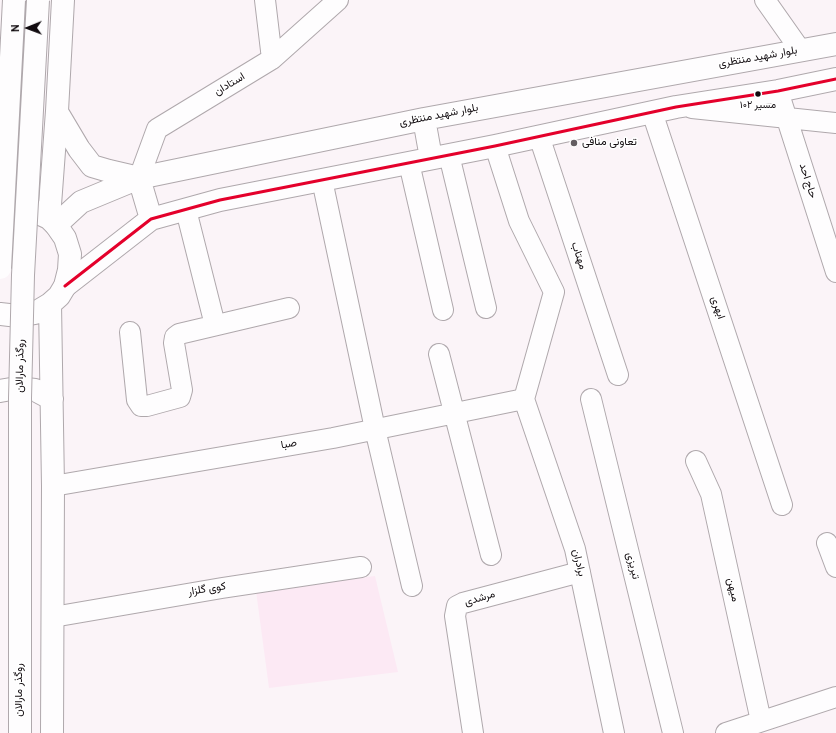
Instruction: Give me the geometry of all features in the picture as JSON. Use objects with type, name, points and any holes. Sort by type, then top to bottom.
[{"type":"main road","points":[[0,268],[14,0]]},
{"type":"main road","name":"روگذر مارالان","points":[[20,733],[20,406],[23,275],[38,0]]},
{"type":"main road","points":[[52,222],[63,0]]},
{"type":"main road","name":"بلوار شهید منتظری","points":[[52,222],[81,202],[139,178],[424,119],[836,44]]},
{"type":"main road","points":[[0,314],[18,316],[35,313],[50,304],[65,286],[151,219],[220,200],[495,146],[676,107],[778,91],[836,79]]},
{"type":"main road","points":[[0,112],[16,119],[39,121],[48,118],[57,111]]},
{"type":"main road","points":[[57,111],[79,149],[92,166],[139,178],[151,219]]},
{"type":"main road","points":[[424,119],[440,156]]},
{"type":"main road","points":[[0,210],[15,207],[33,210],[52,222],[65,238],[70,254],[70,270],[65,286]]},
{"type":"main road","points":[[50,304],[53,486],[52,733]]},
{"type":"main road","points":[[0,391],[17,388],[35,390],[52,399]]},
{"type":"street","points":[[265,0],[272,59]]},
{"type":"street","name":"استادان","points":[[139,178],[157,129],[272,59],[338,0]]},
{"type":"street","points":[[765,0],[801,51]]},
{"type":"street","name":"حاج احد","points":[[778,91],[836,272]]},
{"type":"street","points":[[676,107],[836,122]]},
{"type":"street","name":"ابهری","points":[[652,112],[782,505]]},
{"type":"street","name":"مهتاب","points":[[539,136],[618,375]]},
{"type":"street","points":[[495,146],[519,221],[554,292],[524,399]]},
{"type":"street","points":[[440,156],[486,308]]},
{"type":"street","points":[[409,163],[443,310]]},
{"type":"street","points":[[322,180],[375,428],[412,586]]},
{"type":"street","points":[[186,210],[215,325]]},
{"type":"street","points":[[130,332],[137,400],[141,406],[147,406],[180,397],[182,390],[174,343],[175,337],[179,334],[289,308]]},
{"type":"street","points":[[439,354],[491,555]]},
{"type":"street","name":"صبا","points":[[53,486],[325,439],[524,399]]},
{"type":"street","name":"برادران","points":[[524,399],[575,549],[614,733]]},
{"type":"street","name":"تبریزی","points":[[591,399],[673,733]]},
{"type":"street","name":"میهن","points":[[696,461],[711,494],[761,721]]},
{"type":"street","points":[[827,543],[836,567]]},
{"type":"street","name":"کوی گلزار","points":[[53,617],[222,588],[361,568]]},
{"type":"street","name":"مرشدی","points":[[473,733],[455,616],[457,606],[463,603],[580,572]]},
{"type":"street","points":[[736,731],[761,721],[836,698]]},
{"type":"shaded area","points":[[375,576],[398,672],[269,688],[256,591]]},
{"type":"transit line","points":[[65,286],[151,219],[220,200],[495,146],[676,107],[778,91],[836,79]]},
{"type":"place","name":"مسیر ۱۰۲","points":[[758,94]]},
{"type":"place","name":"تعاونی منافی","points":[[574,143]]}]
